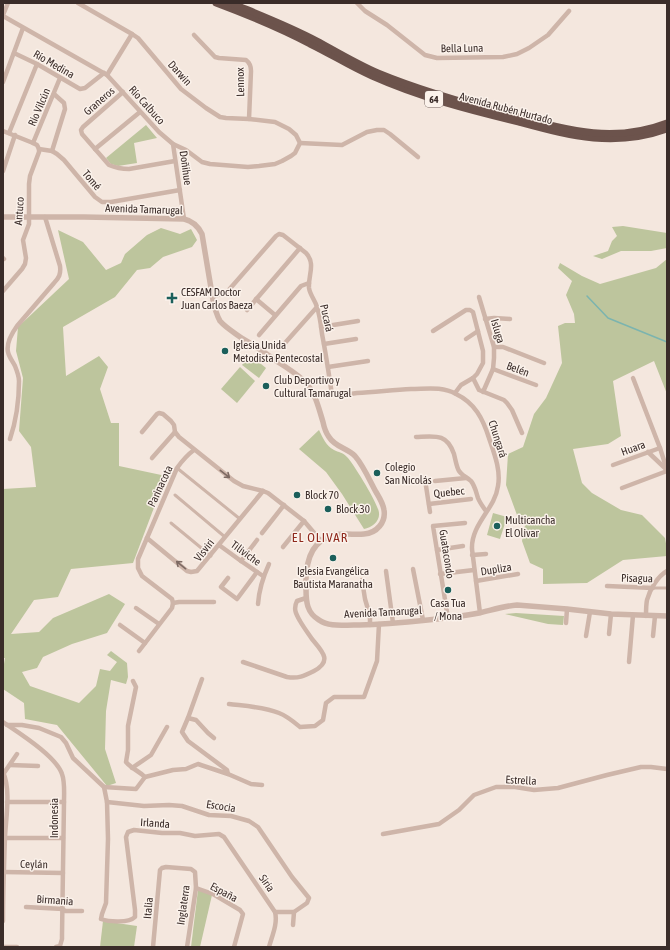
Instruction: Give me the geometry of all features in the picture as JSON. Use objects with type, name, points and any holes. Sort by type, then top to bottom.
[{"type":"highway","name":"Avenida Rubén Hurtado","points":[[216,3],[296,36],[370,75],[406,90],[449,104],[559,133],[589,138],[629,138],[667,129]]},
{"type":"highway","name":"Avenida Rubén Hurtado","points":[[231,3],[297,31],[371,70],[417,88],[458,101],[559,128],[588,133],[626,133],[649,129],[667,123]]},
{"type":"street","points":[[3,16],[8,3]]},
{"type":"street","name":"Darwin","points":[[78,3],[138,38],[181,89],[220,117],[275,122],[296,134],[300,143]]},
{"type":"street","name":"Bella Luna","points":[[357,3],[365,11],[387,25],[425,55],[437,58],[503,57],[517,54],[548,35],[569,11]]},
{"type":"street","name":"Río Calbuco","points":[[3,16],[105,74],[159,132],[173,144],[186,150],[202,162],[248,167],[275,164],[288,159],[295,153],[300,143]]},
{"type":"street","points":[[3,82],[23,28]]},
{"type":"street","name":"Río Medina","points":[[14,53],[37,64],[80,89],[85,88],[105,74],[132,34]]},
{"type":"street","name":"Lennox","points":[[194,34],[216,57],[246,60],[251,65],[249,119]]},
{"type":"street","points":[[9,133],[37,64]]},
{"type":"street","name":"Río Vilcún","points":[[33,143],[60,78]]},
{"type":"street","name":"Graneros","points":[[123,92],[83,127],[81,130],[82,134],[109,165],[119,168],[129,169],[175,161]]},
{"type":"street","points":[[3,131],[33,143],[39,149],[52,151],[66,109],[64,103],[54,94]]},
{"type":"street","points":[[95,149],[140,112]]},
{"type":"street","points":[[300,143],[342,145],[367,132],[384,130],[418,157]]},
{"type":"street","points":[[3,171],[15,135]]},
{"type":"street","name":"Doñihue","points":[[173,144],[184,219]]},
{"type":"street","name":"Antuco","points":[[3,292],[25,264],[26,258],[23,240],[28,227],[30,180],[39,149]]},
{"type":"street","name":"Tomé","points":[[52,151],[64,160],[95,197],[102,202],[111,202],[180,190]]},
{"type":"street","name":"Avenida Tamarugal","points":[[3,217],[28,216],[184,219],[197,226],[202,234],[216,312],[220,321],[230,330],[301,378],[308,385],[314,396],[325,430],[329,437],[333,442],[354,455],[380,498],[384,509],[382,523],[372,532],[328,537],[321,541],[312,552],[306,568],[307,606],[311,613],[322,622],[332,625],[370,625],[393,623],[448,618],[512,605],[633,616],[667,616]]},
{"type":"street","points":[[10,439],[16,415],[19,380],[18,373],[8,353],[8,345],[17,326],[60,274],[60,266],[45,217]]},
{"type":"street","name":"Pucará","points":[[213,296],[227,292],[279,234],[283,235],[300,248],[308,255],[310,259],[310,293],[317,307],[332,395]]},
{"type":"street","points":[[247,310],[300,248]]},
{"type":"street","points":[[259,335],[301,286],[309,283]]},
{"type":"street","name":"Isluga","points":[[479,297],[494,347],[493,370],[483,392]]},
{"type":"street","points":[[256,299],[276,315]]},
{"type":"street","points":[[285,343],[317,307]]},
{"type":"street","name":"Isluga","points":[[433,331],[466,310],[473,312],[482,342],[484,358],[483,363],[480,370],[472,378],[461,385],[455,393]]},
{"type":"street","points":[[486,319],[510,319]]},
{"type":"street","points":[[321,327],[358,321]]},
{"type":"street","points":[[466,338],[478,331]]},
{"type":"street","points":[[324,344],[356,339]]},
{"type":"street","points":[[494,347],[503,347],[544,363]]},
{"type":"street","points":[[328,367],[368,361]]},
{"type":"street","name":"Belén","points":[[493,370],[536,385]]},
{"type":"street","points":[[472,378],[479,390],[504,400],[507,403],[512,410],[522,433]]},
{"type":"street","points":[[632,378],[660,448],[667,471]]},
{"type":"street","name":"Chungará","points":[[314,396],[387,390],[436,388],[455,393],[471,404],[481,417],[496,460],[499,474],[497,492],[474,534],[472,544],[472,555],[480,612]]},
{"type":"street","points":[[142,432],[155,415],[159,413],[163,414],[174,425],[175,432],[179,437],[194,450],[238,484],[263,490],[284,505],[304,521],[321,541]]},
{"type":"street","points":[[152,458],[175,432]]},
{"type":"street","points":[[416,437],[436,436],[445,439],[453,452],[458,469],[461,474],[473,484],[480,502],[486,511]]},
{"type":"street","name":"Huara","points":[[613,465],[660,448]]},
{"type":"street","name":"Parinacota","points":[[173,603],[172,599],[142,576],[139,571],[138,559],[177,468],[189,453],[194,450]]},
{"type":"street","points":[[648,452],[667,471]]},
{"type":"street","points":[[177,468],[240,519]]},
{"type":"street","points":[[622,488],[667,471]]},
{"type":"street","points":[[435,481],[466,478]]},
{"type":"street","points":[[426,486],[430,512]]},
{"type":"street","name":"Visviri","points":[[147,538],[187,570],[195,572],[199,570],[263,490]]},
{"type":"street","points":[[175,495],[225,537]]},
{"type":"street","name":"Quebec","points":[[429,504],[471,499]]},
{"type":"street","points":[[262,533],[284,505]]},
{"type":"street","points":[[283,547],[304,521]]},
{"type":"street","points":[[171,523],[210,556]]},
{"type":"street","name":"Guatacondo","points":[[448,618],[433,526],[465,523]]},
{"type":"street","points":[[241,561],[257,540]]},
{"type":"street","name":"Tiliviche","points":[[219,545],[263,576]]},
{"type":"street","points":[[437,550],[464,546]]},
{"type":"street","points":[[472,555],[486,554]]},
{"type":"street","points":[[258,604],[258,594],[263,576],[269,564]]},
{"type":"street","points":[[413,568],[423,620]]},
{"type":"street","points":[[440,574],[474,570]]},
{"type":"street","points":[[646,616],[647,601],[660,576],[667,570]]},
{"type":"street","points":[[386,571],[393,623]]},
{"type":"street","points":[[228,578],[221,587],[237,599],[257,572]]},
{"type":"street","name":"Dupliza","points":[[476,581],[518,574]]},
{"type":"street","points":[[362,580],[370,616],[370,625]]},
{"type":"street","name":"Pisagua","points":[[607,586],[667,588]]},
{"type":"street","points":[[243,662],[294,678],[308,674],[322,665],[324,658],[323,651],[304,629],[296,614],[295,608],[297,601],[306,598]]},
{"type":"street","points":[[139,651],[172,608],[173,603],[214,602]]},
{"type":"street","points":[[136,608],[159,624]]},
{"type":"street","points":[[566,623],[567,609]]},
{"type":"street","points":[[586,636],[590,612]]},
{"type":"street","points":[[609,634],[611,614]]},
{"type":"street","points":[[629,662],[633,616]]},
{"type":"street","points":[[653,636],[655,616]]},
{"type":"street","points":[[229,704],[265,709],[279,713],[300,727],[315,726],[323,720],[326,703],[334,698],[364,697],[377,661],[378,624]]},
{"type":"street","points":[[120,625],[145,643]]},
{"type":"street","points":[[202,679],[182,732],[188,741],[227,770],[228,774]]},
{"type":"street","points":[[133,681],[136,687],[128,726],[128,750],[126,762],[145,777]]},
{"type":"street","points":[[188,718],[196,720],[214,738]]},
{"type":"street","points":[[5,723],[39,728],[62,737],[73,758],[104,787],[107,802]]},
{"type":"street","name":"Indonesia","points":[[5,723],[48,755],[58,766],[62,774],[64,802],[63,909],[61,942],[60,946],[56,947]]},
{"type":"street","points":[[132,768],[151,755],[167,727]]},
{"type":"street","points":[[3,921],[7,802],[6,779],[3,773],[17,754]]},
{"type":"street","points":[[104,787],[136,789],[145,777],[173,770],[186,769],[198,764],[228,774],[251,784],[262,785]]},
{"type":"street","points":[[10,765],[38,766]]},
{"type":"street","name":"Estrella","points":[[383,834],[439,824],[458,810],[474,795],[496,788],[515,786],[542,790],[558,788],[607,774],[641,767],[667,769]]},
{"type":"street","points":[[7,802],[64,802]]},
{"type":"street","name":"Escocia","points":[[107,802],[144,806],[182,806],[209,815],[231,816],[249,821],[258,827],[292,877],[309,898],[307,903],[294,912]]},
{"type":"street","name":"Irlanda","points":[[107,802],[108,839],[106,903],[102,914],[102,919],[120,921],[130,920],[134,918],[135,915],[126,837],[128,832],[134,830],[180,833],[195,836],[216,834],[222,835]]},
{"type":"street","name":"Siria","points":[[222,835],[275,912]]},
{"type":"street","points":[[5,838],[63,838]]},
{"type":"street","name":"Italia","points":[[153,947],[160,870],[166,867],[191,869]]},
{"type":"street","name":"Inglaterra","points":[[187,947],[196,888],[196,872],[191,869]]},
{"type":"street","name":"Ceylán","points":[[4,872],[63,873]]},
{"type":"street","name":"España","points":[[196,888],[213,894],[240,910],[243,914],[234,947]]},
{"type":"street","name":"Birmania","points":[[26,907],[63,909],[65,911],[82,911]]},
{"type":"street","points":[[269,947],[276,921],[275,912],[294,912],[293,925]]},
{"type":"street","points":[[4,947],[17,947]]},
{"type":"green space","points":[[146,125],[157,138],[134,143],[137,163],[118,166],[111,164],[106,158]]},
{"type":"green space","points":[[623,226],[667,233],[667,248],[651,251],[621,251],[602,259],[593,256],[608,251],[612,241],[617,236],[612,227]]},
{"type":"green space","points":[[161,228],[180,234],[191,229],[197,240],[192,247],[163,257],[150,268],[137,270],[115,297],[63,327],[66,376],[99,356],[108,367],[100,389],[111,423],[119,423],[119,466],[166,476],[133,563],[71,569],[58,597],[34,600],[11,634],[39,632],[53,618],[109,594],[125,604],[107,633],[72,644],[43,657],[37,668],[22,672],[30,686],[79,703],[96,686],[100,669],[110,671],[117,662],[107,655],[111,651],[127,663],[128,677],[126,684],[111,680],[106,711],[105,749],[116,783],[107,786],[57,725],[25,719],[24,703],[3,689],[3,670],[5,658],[3,658],[3,489],[36,487],[31,447],[19,431],[23,378],[16,351],[18,327],[69,279],[58,230],[83,242],[106,270],[121,263],[125,254],[147,235]]},
{"type":"green space","points":[[667,259],[667,394],[654,361],[613,381],[621,436],[608,444],[573,449],[582,483],[592,493],[621,510],[642,515],[665,538],[667,556],[623,560],[587,583],[543,584],[543,569],[530,563],[522,541],[525,525],[517,515],[506,485],[508,454],[523,447],[534,414],[546,398],[562,363],[558,326],[565,323],[575,323],[574,314],[566,295],[572,281],[558,268],[560,263],[582,276],[600,284],[656,268]]},
{"type":"green space","points":[[250,355],[266,368],[259,378],[242,365]]},
{"type":"green space","points":[[240,367],[255,381],[237,403],[221,389]]},
{"type":"green space","points":[[319,430],[325,442],[329,446],[344,454],[350,461],[375,502],[379,516],[375,524],[370,527],[364,529],[326,472],[299,449]]},
{"type":"green space","name":"Multicancha El Olivar","points":[[493,513],[507,517],[500,539],[487,535]]},
{"type":"green space","points":[[516,613],[564,616],[563,625],[548,624],[505,614]]},
{"type":"green space","points":[[198,890],[212,895],[200,947],[191,947]]},
{"type":"green space","points":[[103,921],[137,926],[134,947],[100,947]]},
{"type":"waterway","points":[[587,296],[608,318],[667,342]]},
{"type":"place","name":"CESFAM Doctor Juan Carlos Baeza","points":[[172,298]]},
{"type":"place","name":"Iglesia Unida Metodista Pentecostal","points":[[225,351]]},
{"type":"place","name":"Club Deportivo y Cultural Tamarugal","points":[[266,386]]},
{"type":"place","name":"Colegio San Nicolás","points":[[377,473]]},
{"type":"place","name":"Block 70","points":[[297,495]]},
{"type":"place","name":"Block 30","points":[[328,509]]},
{"type":"place","name":"Multicancha El Olivar","points":[[497,526]]},
{"type":"place","name":"Iglesia Evangélica Bautista Maranatha","points":[[333,558]]},
{"type":"place","name":"Casa Tua / Mona","points":[[448,590]]},
{"type":"district","name":"EL OLIVAR","points":[[320,537]]}]
